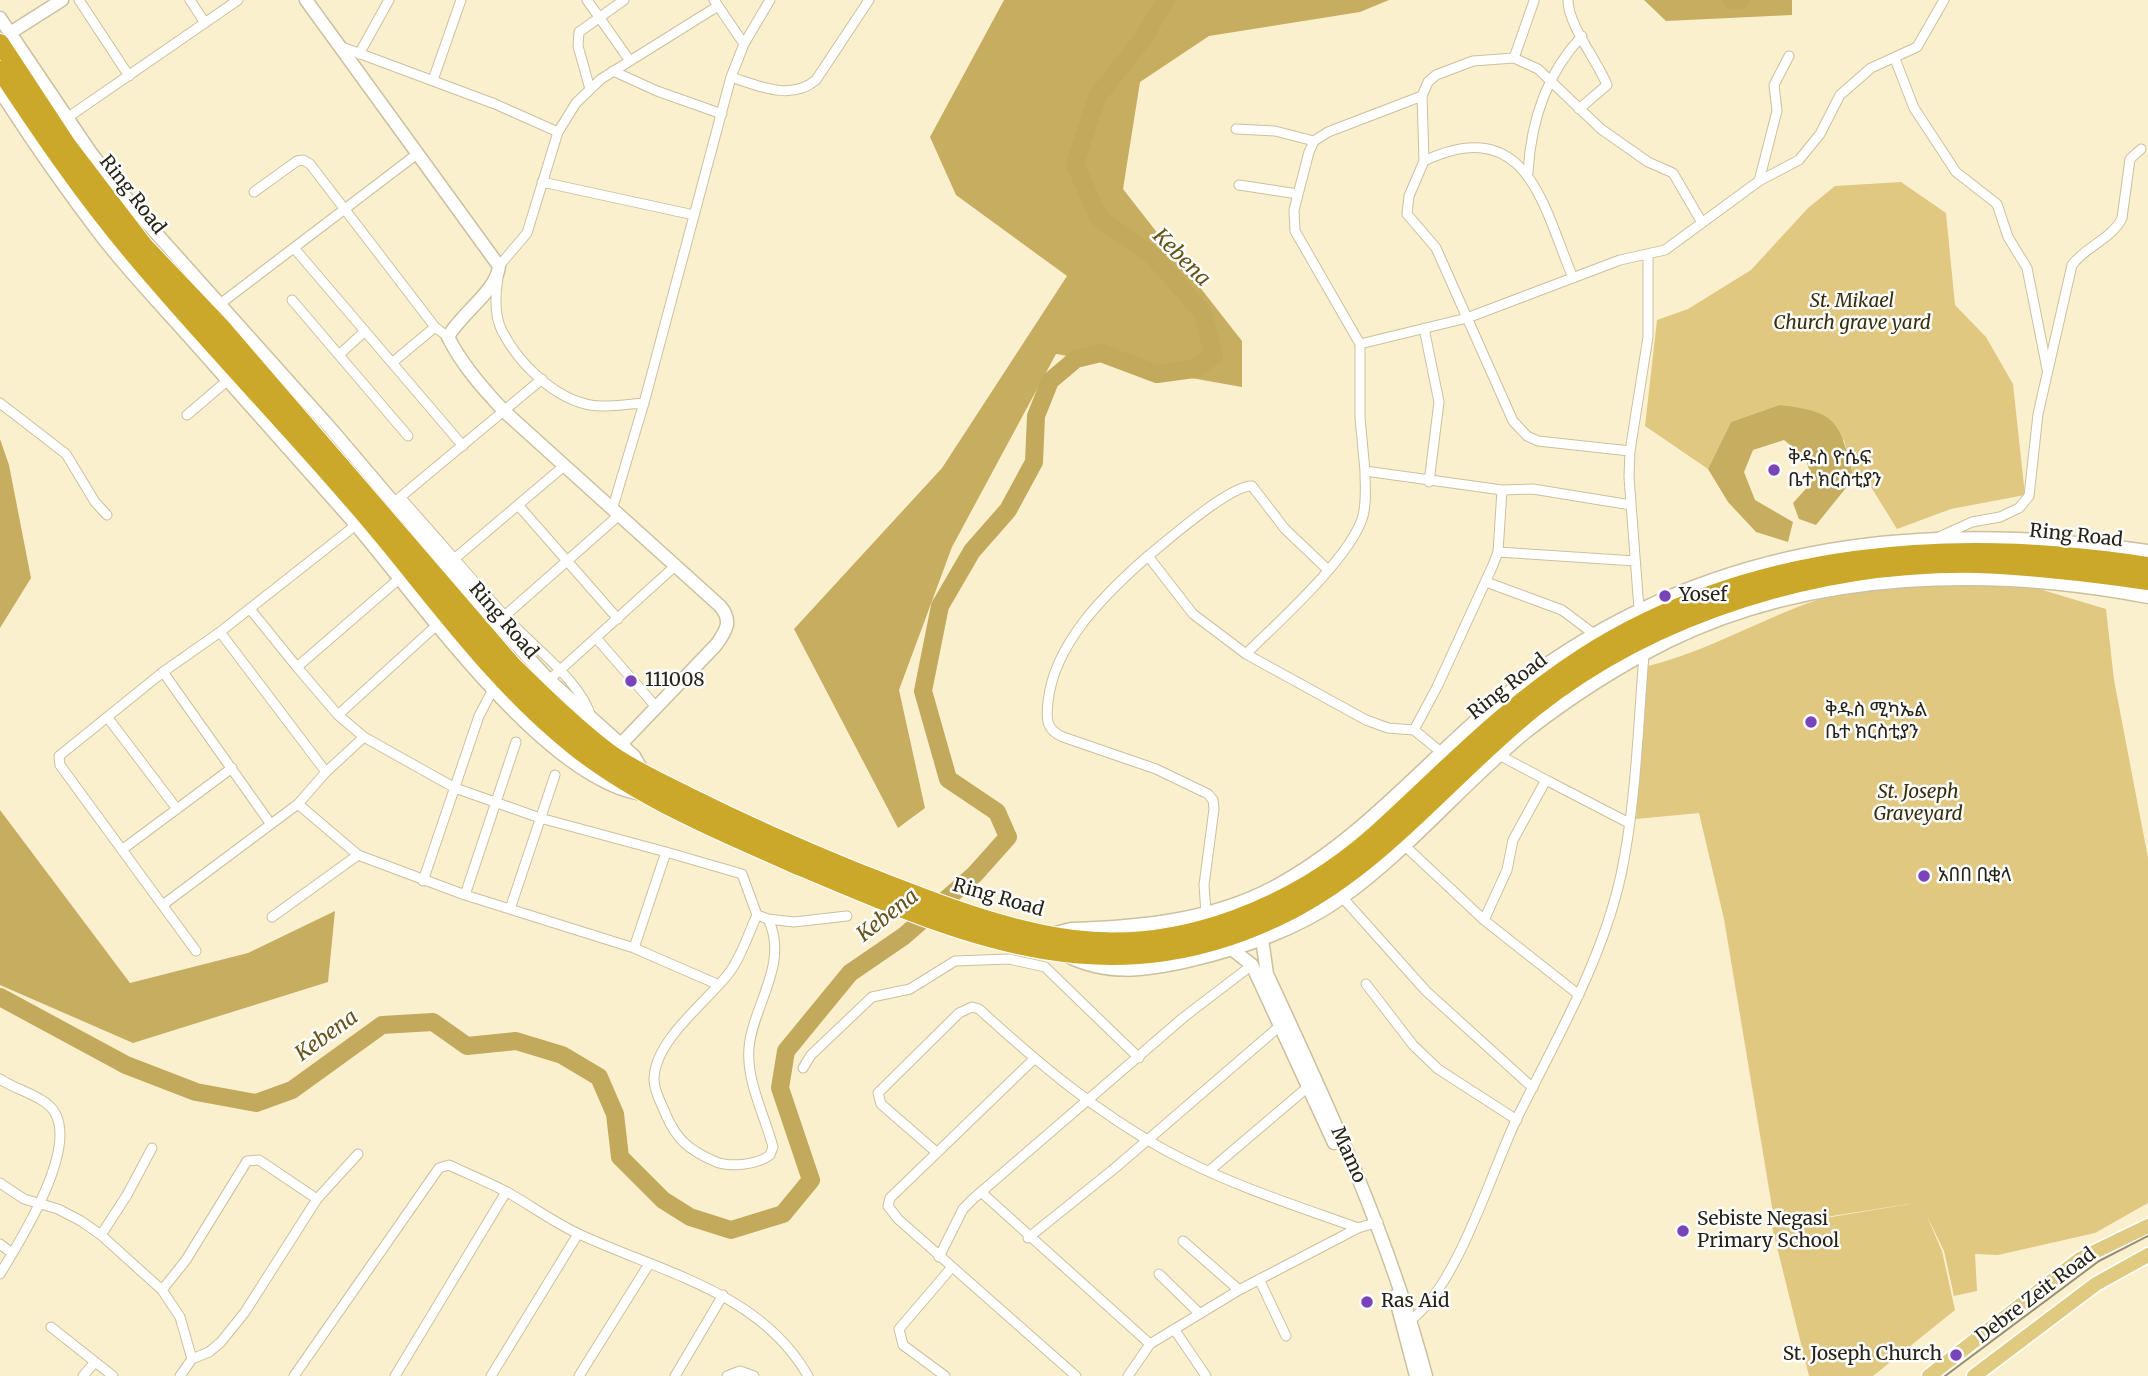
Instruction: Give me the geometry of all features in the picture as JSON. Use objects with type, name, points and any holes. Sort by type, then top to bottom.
[{"type":"highway","name":"Ring Road","points":[[5,38],[67,145],[144,246],[231,338],[513,666],[606,750],[756,838],[920,916],[1007,945],[1065,955],[1128,956],[1174,951],[1251,929],[1295,908],[1370,858],[1494,742],[1568,683],[1657,634],[1733,602],[1838,575],[1972,564],[2148,581]]},
{"type":"highway","name":"Ring Road","points":[[0,70],[48,141],[127,246],[355,503],[501,678],[581,751],[650,795],[756,838],[934,902],[1049,934],[1107,941],[1150,938],[1195,931],[1275,903],[1312,881],[1371,838],[1489,727],[1548,681],[1655,617],[1738,585],[1802,568],[1881,555],[1944,551],[2024,551],[2148,566]]},
{"type":"main road","name":"Debre Zeit Road","points":[[1929,1376],[2080,1259],[2148,1226]]},
{"type":"main road","name":"Debre Zeit Road","points":[[1974,1376],[2096,1284],[2148,1256]]},
{"type":"street","points":[[5,38],[48,4],[62,0]]},
{"type":"street","points":[[79,0],[130,76]]},
{"type":"street","points":[[190,0],[205,23]]},
{"type":"street","points":[[67,118],[238,0]]},
{"type":"street","points":[[306,0],[499,272],[495,297],[502,331],[541,379],[556,392],[593,406],[644,403]]},
{"type":"street","points":[[359,54],[389,0]]},
{"type":"street","points":[[433,80],[461,0]]},
{"type":"street","points":[[587,0],[630,61]]},
{"type":"street","points":[[590,89],[577,38],[583,28],[624,0]]},
{"type":"street","points":[[500,620],[569,562],[615,513],[731,76],[744,44],[770,0]]},
{"type":"street","points":[[731,76],[767,88],[797,91],[806,89],[816,80],[869,0]]},
{"type":"street","points":[[1568,0],[1569,14],[1608,85],[1578,109]]},
{"type":"street","points":[[1360,344],[1467,318],[1620,260],[1648,256],[1665,250],[1759,181],[1799,160],[1809,150],[1840,94],[1860,75],[1917,47],[1944,0]]},
{"type":"street","points":[[1514,58],[1534,1]]},
{"type":"street","points":[[448,337],[458,319],[499,272],[527,233],[558,132],[576,103],[590,89],[716,3],[744,44]]},
{"type":"street","points":[[0,18],[5,38],[139,214],[451,561],[549,680],[634,756],[645,774]]},
{"type":"street","points":[[1528,172],[1530,138],[1549,81],[1569,49],[1582,36]]},
{"type":"street","points":[[339,46],[433,80],[558,132]]},
{"type":"street","points":[[1759,181],[1777,111],[1774,85],[1790,57]]},
{"type":"street","points":[[1630,451],[1538,441],[1527,436],[1513,421],[1436,248],[1407,214],[1409,196],[1424,161],[1422,96],[1432,78],[1445,71],[1473,61],[1514,58],[1538,69],[1578,109],[1648,162],[1672,173],[1701,221]]},
{"type":"street","points":[[1895,59],[1914,108],[1956,172],[1997,204],[2008,237],[2027,268],[2047,371]]},
{"type":"street","points":[[613,71],[657,91],[722,114]]},
{"type":"street","points":[[0,90],[44,158],[104,239],[356,525],[493,689],[559,751],[589,773],[623,792],[650,795]]},
{"type":"street","points":[[1246,654],[1338,558],[1362,519],[1365,471],[1360,418],[1360,344],[1296,231],[1293,220],[1314,141],[1328,132],[1422,96]]},
{"type":"street","points":[[1236,129],[1275,131],[1314,141]]},
{"type":"street","points":[[1424,161],[1473,148],[1490,150],[1514,160],[1528,172],[1543,198],[1573,278]]},
{"type":"street","points":[[1939,537],[1972,522],[2000,517],[2020,508],[2029,496],[2038,414],[2072,265],[2080,254],[2118,226],[2122,218],[2130,159],[2141,149]]},
{"type":"street","points":[[220,304],[417,154]]},
{"type":"street","points":[[254,192],[303,160],[435,327],[448,337],[483,388],[505,412],[720,606],[728,619],[728,626],[716,645],[621,744]]},
{"type":"street","points":[[542,182],[694,215]]},
{"type":"street","points":[[1239,185],[1298,194]]},
{"type":"street","points":[[294,248],[463,446]]},
{"type":"street","points":[[1639,609],[1634,561],[1630,451],[1648,337],[1648,256]]},
{"type":"street","points":[[292,300],[408,436]]},
{"type":"street","points":[[393,362],[435,327]]},
{"type":"street","points":[[1424,328],[1440,402],[1429,482]]},
{"type":"street","points":[[340,354],[365,331]]},
{"type":"street","points":[[397,500],[505,412],[541,379]]},
{"type":"street","points":[[187,415],[228,380]]},
{"type":"street","points":[[0,403],[66,454],[95,502],[107,515]]},
{"type":"street","points":[[451,561],[564,466]]},
{"type":"street","points":[[1365,471],[1429,482],[1502,490],[1534,489],[1631,505]]},
{"type":"street","points":[[1206,914],[1204,885],[1213,800],[1208,794],[1156,769],[1053,733],[1048,725],[1049,683],[1056,666],[1093,610],[1148,556],[1228,494],[1244,485],[1252,486],[1285,529],[1327,569]]},
{"type":"street","points":[[1414,730],[1498,552],[1502,490]]},
{"type":"street","points":[[518,505],[618,619]]},
{"type":"street","points":[[196,951],[58,760],[62,751],[356,525]]},
{"type":"street","points":[[1049,934],[1071,929],[1180,920],[1206,914],[1273,888],[1306,869],[1337,846],[1441,752],[1537,671],[1639,609],[1718,578],[1803,554],[1872,543],[1939,537],[2053,540],[2148,551]]},
{"type":"street","points":[[1498,552],[1634,561]]},
{"type":"street","points":[[1148,556],[1193,614],[1246,654],[1366,720],[1388,727],[1414,730],[1441,752]]},
{"type":"street","points":[[549,680],[674,567]]},
{"type":"street","points":[[297,667],[400,578]]},
{"type":"street","points":[[1065,955],[1096,968],[1149,969],[1233,950],[1292,927],[1342,897],[1404,845],[1499,755],[1566,702],[1644,654],[1689,632],[1743,612],[1813,594],[1936,579],[2053,583],[2148,597]]},
{"type":"street","points":[[1486,582],[1562,610],[1594,634]]},
{"type":"street","points":[[250,609],[338,715],[365,737],[455,788],[540,818],[742,874],[757,915],[737,960],[719,985],[695,1007],[673,1037],[659,1060],[653,1083],[672,1130],[691,1150],[720,1164],[756,1162],[770,1155],[774,1147],[749,1066],[748,1047],[763,1004],[775,952],[776,939],[768,919]]},
{"type":"street","points":[[500,620],[559,671],[585,701],[592,719]]},
{"type":"street","points":[[338,715],[438,624]]},
{"type":"street","points":[[220,632],[326,772]]},
{"type":"street","points":[[597,639],[657,708]]},
{"type":"street","points":[[1416,1376],[1407,1322],[1452,1266],[1517,1120],[1578,995],[1607,922],[1620,876],[1629,823],[1644,654]]},
{"type":"street","points":[[163,672],[270,823]]},
{"type":"street","points":[[423,881],[479,716],[493,689]]},
{"type":"street","points":[[108,718],[177,809]]},
{"type":"street","points":[[164,904],[299,804],[326,772],[365,737]]},
{"type":"street","points":[[465,895],[498,804],[516,742]]},
{"type":"street","points":[[1499,755],[1629,823]]},
{"type":"street","points":[[124,849],[232,768]]},
{"type":"street","points":[[510,909],[555,775]]},
{"type":"street","points":[[1484,920],[1507,870],[1513,841],[1546,780]]},
{"type":"street","points":[[299,804],[358,855],[423,881],[634,948],[719,985]]},
{"type":"street","points":[[1404,845],[1484,920],[1578,995]]},
{"type":"street","points":[[634,948],[666,852]]},
{"type":"street","points":[[272,917],[358,855]]},
{"type":"street","points":[[1342,897],[1426,991],[1533,1088]]},
{"type":"street","points":[[757,915],[794,922],[847,916]]},
{"type":"street","name":"Mamo","points":[[1262,939],[1267,974],[1407,1322],[1426,1376]]},
{"type":"street","points":[[1233,950],[1252,965],[1309,1086],[1368,1225]]},
{"type":"street","points":[[803,1068],[811,1055],[872,997],[910,989],[955,961],[1009,959],[1045,967],[1139,1058]]},
{"type":"street","points":[[939,1257],[963,1209],[981,1192],[1193,1009],[1252,965]]},
{"type":"street","points":[[1366,984],[1413,1045],[1438,1069],[1517,1120]]},
{"type":"street","points":[[935,1150],[877,1098],[878,1093],[958,1013],[972,1007],[979,1009],[1034,1059],[1088,1102],[1147,1140],[1209,1171],[1368,1225]]},
{"type":"street","points":[[1028,1238],[1281,1025]]},
{"type":"street","points":[[1034,1059],[935,1150],[890,1198],[888,1206],[898,1219],[939,1257],[1076,1376]]},
{"type":"street","points":[[0,1079],[48,1104],[56,1114],[57,1154],[38,1204],[0,1274]]},
{"type":"street","points":[[1209,1171],[1309,1086]]},
{"type":"street","points":[[101,1235],[127,1195],[152,1148]]},
{"type":"street","points":[[180,1376],[192,1359],[209,1352],[245,1312],[317,1199],[358,1154]]},
{"type":"street","points":[[162,1290],[186,1260],[247,1161],[258,1160],[317,1199]]},
{"type":"street","points":[[298,1375],[442,1165],[449,1165],[506,1192],[579,1234],[723,1295],[751,1311],[785,1341],[808,1376]]},
{"type":"street","points":[[0,1183],[38,1204],[58,1209],[101,1235],[162,1290],[180,1317],[188,1337],[192,1359]]},
{"type":"street","points":[[395,1376],[506,1192]]},
{"type":"street","points":[[981,1192],[1028,1238],[1150,1344]]},
{"type":"street","points":[[1128,1376],[1150,1344],[1199,1313],[1259,1279],[1368,1225]]},
{"type":"street","points":[[491,1376],[579,1234]]},
{"type":"street","points":[[1183,1241],[1239,1290]]},
{"type":"street","points":[[0,1244],[12,1253]]},
{"type":"street","points":[[579,1376],[649,1264]]},
{"type":"street","points":[[945,1376],[903,1345],[899,1329],[952,1267]]},
{"type":"street","points":[[1158,1274],[1199,1313]]},
{"type":"street","points":[[1259,1279],[1286,1336]]},
{"type":"street","points":[[676,1376],[723,1295]]},
{"type":"street","points":[[51,1327],[113,1376]]},
{"type":"street","points":[[1174,1329],[1206,1376]]},
{"type":"street","points":[[83,1376],[94,1362]]},
{"type":"street","points":[[727,1376],[740,1371],[754,1376]]},
{"type":"green space","name":"St. Mikael Church grave yard","points":[[1901,182],[1946,213],[1955,305],[1986,337],[2013,384],[2025,495],[1951,509],[1897,529],[1871,487],[1854,478],[1844,440],[1779,405],[1731,422],[1708,469],[1645,426],[1657,320],[1688,309],[1751,270],[1808,208],[1835,186]]},
{"type":"green space","name":"St. Joseph Graveyard","points":[[1930,582],[2039,589],[2106,609],[2114,680],[2148,858],[2148,1203],[2095,1233],[1998,1255],[1975,1254],[1977,1291],[1954,1296],[1944,1251],[1926,1214],[1942,1251],[1955,1310],[1873,1376],[1809,1376],[1772,1227],[1921,1202],[1775,1225],[1724,919],[1699,813],[1636,819],[1648,666],[1693,652],[1823,598],[1862,590]]},
{"type":"shaded area","points":[[1004,0],[1389,0],[1360,12],[1209,36],[1140,82],[1123,189],[1242,341],[1242,387],[1056,354],[952,547],[899,690],[925,808],[898,828],[794,629],[942,468],[1067,276],[956,195],[930,137]]},
{"type":"shaded area","points":[[1644,0],[1792,0],[1792,15],[1666,21]]},
{"type":"shaded area","points":[[1779,405],[1814,411],[1833,423],[1844,444],[1854,478],[1816,525],[1799,519],[1793,503],[1812,482],[1806,458],[1784,440],[1753,450],[1744,472],[1755,500],[1793,522],[1788,542],[1756,532],[1728,502],[1708,469],[1731,422]]},
{"type":"shaded area","points":[[0,439],[9,465],[31,578],[0,628]]},
{"type":"shaded area","points":[[0,810],[130,983],[248,953],[335,911],[328,982],[133,1043],[0,985]]},
{"type":"waterway","name":"Kebena","points":[[0,997],[126,1065],[196,1092],[256,1103],[292,1090],[382,1025],[433,1022],[467,1046],[516,1041],[562,1055],[599,1077],[615,1114],[620,1157],[663,1200],[690,1217],[731,1230],[783,1214],[811,1180],[780,1088],[786,1051],[850,973],[904,936],[975,874],[1008,837],[997,812],[948,779],[923,691],[940,606],[972,551],[1008,510],[1034,462],[1036,416],[1050,381],[1076,359],[1101,353],[1157,374],[1194,369],[1214,356],[1203,313],[1154,257],[1099,218],[1075,164],[1097,97],[1144,37],[1166,0]]},
{"type":"waterway","name":"Kebena","points":[[1732,0],[1740,0]]},
{"type":"tram line","points":[[1945,1376],[2099,1261],[2148,1236]]},
{"type":"place","name":"ቅዱስ ዮሴፍ ቤተ ክርስቲያን","points":[[1774,470]]},
{"type":"place","name":"Yosef","points":[[1665,596]]},
{"type":"place","name":"111008","points":[[631,681]]},
{"type":"place","name":"ቅዱስ ሚካኤል ቤተ ክርስቲያን","points":[[1811,722]]},
{"type":"place","name":"አበበ ቢቂላ","points":[[1924,876]]},
{"type":"place","name":"Sebiste Negasi Primary School","points":[[1683,1231]]},
{"type":"place","name":"Ras Aid","points":[[1367,1302]]},
{"type":"place","name":"St. Joseph Church","points":[[1956,1355]]}]
